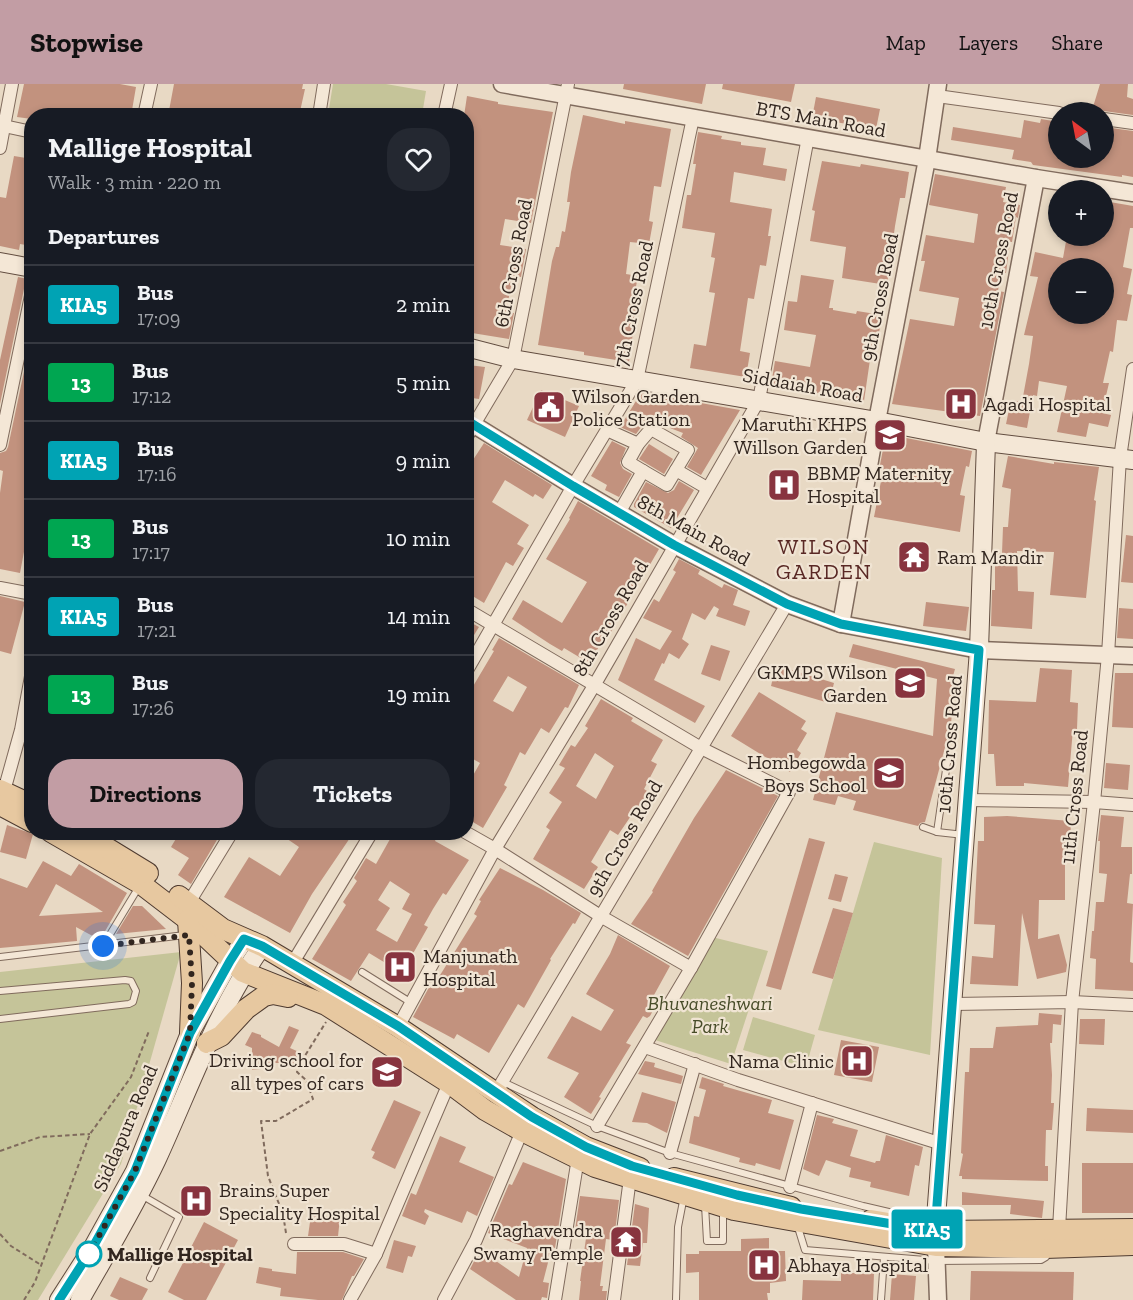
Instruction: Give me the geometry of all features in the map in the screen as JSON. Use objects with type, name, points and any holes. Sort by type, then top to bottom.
[{"type":"main road","points":[[0,262],[24,266]]},
{"type":"main road","name":"Siddaiah Road","points":[[474,349],[513,359],[759,400],[986,442],[1126,459]]},
{"type":"main road","name":"10th Cross Road","points":[[934,1236],[979,650],[986,442]]},
{"type":"main road","points":[[1,795],[24,802]]},
{"type":"main road","points":[[1,795],[24,815]]},
{"type":"main road","points":[[65,840],[141,884],[188,920],[237,967],[330,1008],[449,1083],[484,1110],[595,1167],[714,1204],[796,1220],[1045,1248],[1133,1245]]},
{"type":"main road","points":[[99,840],[150,874],[188,920],[192,983],[199,1038]]},
{"type":"main road","points":[[188,920],[223,929],[292,964],[500,1088],[532,1117],[586,1147],[632,1166],[737,1195],[934,1236],[1059,1228],[1133,1229]]},
{"type":"main road","points":[[199,1038],[237,967],[253,943]]},
{"type":"main road","points":[[199,1038],[221,1036],[246,1009],[264,996],[273,994],[330,1008]]},
{"type":"main road","name":"Siddapura Road","points":[[80,1300],[140,1194],[199,1038]]},
{"type":"main road","name":"Siddapura Road","points":[[59,1300],[93,1247],[135,1171],[199,1038]]},
{"type":"street","points":[[0,147],[12,84]]},
{"type":"street","points":[[146,108],[150,84]]},
{"type":"street","points":[[320,108],[324,84]]},
{"type":"street","points":[[446,108],[451,84]]},
{"type":"street","name":"BTS Main Road","points":[[502,84],[567,90],[693,118],[1133,193]]},
{"type":"street","points":[[937,87],[1048,111]]},
{"type":"street","name":"9th Cross Road","points":[[841,624],[927,159],[937,87]]},
{"type":"street","name":"6th Cross Road","points":[[474,420],[513,359],[567,90]]},
{"type":"street","name":"7th Cross Road","points":[[474,658],[637,380],[693,118]]},
{"type":"street","points":[[1114,120],[1133,123]]},
{"type":"street","points":[[4,126],[24,130]]},
{"type":"street","name":"8th Cross Road","points":[[398,1026],[495,849],[595,684],[759,400],[808,137]]},
{"type":"street","name":"10th Cross Road","points":[[986,442],[1036,178]]},
{"type":"street","points":[[0,445],[24,330]]},
{"type":"street","name":"11th Cross Road","points":[[1059,1228],[1072,1002],[1094,802],[1133,369]]},
{"type":"street","points":[[651,429],[688,450],[667,485],[628,462],[638,444],[651,429]]},
{"type":"street","points":[[607,430],[638,444]]},
{"type":"street","name":"8th Main Road","points":[[474,431],[674,545],[787,604],[841,624],[979,650],[1133,656]]},
{"type":"street","points":[[676,470],[708,488]]},
{"type":"street","points":[[619,513],[643,471]]},
{"type":"street","points":[[0,588],[24,592]]},
{"type":"street","name":"9th Cross Road","points":[[500,1088],[787,604]]},
{"type":"street","points":[[474,614],[701,748],[789,792],[691,968],[597,1126]]},
{"type":"street","points":[[1,795],[24,714]]},
{"type":"street","points":[[21,730],[24,726]]},
{"type":"street","points":[[967,800],[1094,802],[1133,805]]},
{"type":"street","points":[[474,837],[602,917],[691,968]]},
{"type":"street","points":[[188,920],[228,840]]},
{"type":"street","points":[[292,964],[367,840]]},
{"type":"street","points":[[953,1004],[1072,1002],[1133,1005]]},
{"type":"street","points":[[645,1047],[942,1144]]},
{"type":"street","points":[[670,1153],[695,1065]]},
{"type":"street","points":[[350,1300],[376,1254],[449,1083]]},
{"type":"street","points":[[790,1187],[812,1103]]},
{"type":"street","points":[[444,1300],[476,1239],[522,1131]]},
{"type":"street","points":[[555,1300],[578,1158]]},
{"type":"street","points":[[614,1300],[630,1178]]},
{"type":"street","points":[[934,1236],[938,1300]]},
{"type":"street","points":[[291,1243],[344,1244],[376,1254]]},
{"type":"lane","points":[[937,832],[948,756]]},
{"type":"lane","points":[[923,827],[937,832],[964,836]]},
{"type":"lane","points":[[103,946],[141,884]]},
{"type":"lane","points":[[0,957],[103,946],[188,920]]},
{"type":"lane","points":[[362,972],[410,1002]]},
{"type":"lane","points":[[0,991],[125,980],[131,981],[136,991],[133,1002],[123,1005],[0,1018]]},
{"type":"lane","points":[[500,1088],[670,1153],[790,1187],[915,1218]]},
{"type":"lane","points":[[140,1194],[180,1217],[150,1278]]},
{"type":"lane","points":[[676,1300],[678,1227],[685,1194]]},
{"type":"lane","points":[[714,1204],[723,1241],[707,1241],[714,1204]]},
{"type":"lane","points":[[796,1220],[805,1250],[884,1258],[934,1236]]},
{"type":"lane","points":[[882,1300],[884,1258]]},
{"type":"path","points":[[291,1243],[284,1214],[268,1176],[261,1121],[276,1121],[313,1099],[306,1080],[297,1072],[330,1008]]},
{"type":"path","points":[[24,1300],[35,1282],[90,1134],[131,1077],[149,1031]]},
{"type":"path","points":[[0,1151],[39,1137],[90,1134]]},
{"type":"path","points":[[0,1234],[11,1246],[41,1265]]},
{"type":"green space","points":[[333,84],[386,84],[426,91],[423,108],[329,108]]},
{"type":"green space","points":[[874,842],[942,858],[930,1055],[818,1030]]},
{"type":"green space","name":"Bhuvaneshwari Park","points":[[712,937],[768,951],[731,1064],[655,1040]]},
{"type":"green space","points":[[181,952],[121,1164],[38,1300],[0,1300],[0,972]]},
{"type":"green space","points":[[753,1017],[815,1035],[806,1067],[743,1050]]},
{"type":"building","points":[[24,84],[120,84],[136,87],[132,108],[24,108],[24,118],[17,117]]},
{"type":"building","points":[[174,84],[303,84],[302,89],[305,89],[301,108],[170,108]]},
{"type":"building","points":[[624,84],[706,84],[702,104],[623,89]]},
{"type":"building","points":[[723,84],[795,84],[791,102],[722,89]]},
{"type":"building","points":[[1100,84],[1128,84],[1127,97],[1133,99],[1133,115],[1114,112],[1114,102],[1095,102]]},
{"type":"building","points":[[467,96],[498,102],[498,104],[553,112],[531,223],[505,219],[500,245],[526,249],[521,277],[513,276],[506,312],[514,313],[509,339],[474,333],[474,108],[465,108]]},
{"type":"building","points":[[816,97],[880,109],[876,129],[812,118]]},
{"type":"building","points":[[583,115],[625,124],[625,121],[671,129],[661,187],[654,186],[649,221],[653,222],[649,244],[630,242],[626,274],[638,276],[633,302],[637,303],[629,362],[538,345],[552,261],[556,247],[559,247],[562,231],[565,232],[570,202],[567,202],[571,172]]},
{"type":"building","points":[[1041,119],[1048,120],[1048,167],[1012,159],[1014,150],[951,140],[953,127],[1021,138],[1024,120],[1040,123]]},
{"type":"building","points":[[1114,128],[1133,131],[1133,177],[1122,175],[1122,177],[1055,168],[1114,168]]},
{"type":"building","points":[[698,132],[722,136],[721,139],[741,142],[741,145],[766,148],[763,165],[787,169],[785,181],[734,172],[730,202],[772,209],[768,236],[771,236],[766,266],[760,265],[754,299],[748,298],[740,351],[750,353],[746,377],[690,368],[694,344],[706,346],[715,293],[709,292],[715,258],[711,257],[715,233],[682,228],[687,195],[691,195]]},
{"type":"building","points":[[14,156],[24,158],[24,245],[20,244],[19,250],[0,246],[0,197],[6,198]]},
{"type":"building","points":[[822,161],[860,167],[861,164],[909,172],[905,198],[900,198],[887,285],[842,278],[846,247],[810,241],[815,211],[812,210]]},
{"type":"building","points":[[935,174],[1006,187],[1003,202],[1020,205],[1012,242],[1010,242],[1006,273],[1001,272],[998,291],[1004,292],[980,416],[892,404],[910,319],[954,326],[959,298],[919,291],[925,261],[921,261],[926,235],[974,243],[978,214],[929,205]]},
{"type":"building","points":[[1114,203],[1133,206],[1133,228],[1130,228],[1123,267],[1132,269],[1127,294],[1132,295],[1127,321],[1117,320],[1113,352],[1110,351],[1103,383],[1109,383],[1102,413],[1111,415],[1108,427],[1089,423],[1086,437],[1057,432],[1067,386],[1039,381],[1037,396],[1033,395],[1027,428],[1006,424],[1011,400],[1022,402],[1029,364],[1033,336],[1024,335],[1038,277],[1030,276],[1035,252],[1063,258],[1065,246],[1114,246]]},
{"type":"building","points":[[801,275],[834,280],[829,308],[833,310],[882,315],[878,339],[873,339],[864,401],[771,385],[775,361],[810,367],[816,335],[784,330],[788,301],[797,302]]},
{"type":"building","points":[[18,277],[24,278],[24,289],[0,404],[0,360]]},
{"type":"building","points":[[474,366],[485,367],[479,399],[474,398]]},
{"type":"building","points":[[24,372],[24,552],[20,573],[0,569],[0,493],[3,471],[0,470],[0,453],[6,451]]},
{"type":"building","points":[[541,390],[579,406],[565,437],[527,420]]},
{"type":"building","points":[[639,392],[740,410],[701,475],[687,467],[698,448],[681,437],[683,433],[670,428],[672,425],[650,415],[636,434],[620,427]]},
{"type":"building","points":[[886,434],[972,451],[969,467],[966,466],[960,495],[965,496],[960,532],[874,517],[882,476],[878,475]]},
{"type":"building","points":[[612,441],[626,448],[620,463],[623,469],[632,474],[619,497],[605,490],[607,485],[591,476]]},
{"type":"building","points":[[484,443],[552,485],[543,499],[535,494],[533,497],[505,480],[492,502],[529,525],[517,544],[524,548],[513,566],[506,562],[484,603],[474,597],[474,458]]},
{"type":"building","points":[[649,444],[673,459],[664,474],[639,459]]},
{"type":"building","points":[[1008,456],[1054,464],[1054,462],[1099,467],[1086,598],[1050,595],[1054,552],[1017,551],[1018,591],[1034,592],[1032,629],[991,626],[992,590],[995,590],[995,553],[1002,553],[1003,527],[1008,527],[1011,489],[1002,487]]},
{"type":"building","points":[[679,481],[694,490],[671,528],[634,507],[646,482],[668,493],[674,490]]},
{"type":"building","points":[[578,501],[659,549],[603,646],[600,645],[589,663],[564,648],[562,651],[512,619],[523,600],[562,623],[587,582],[546,559]]},
{"type":"building","points":[[1126,535],[1133,536],[1133,583],[1121,582]]},
{"type":"building","points":[[679,559],[700,570],[698,574],[722,588],[724,584],[738,590],[733,605],[750,611],[745,626],[716,616],[719,609],[714,606],[705,620],[692,613],[682,639],[689,644],[679,659],[669,653],[664,664],[662,663],[654,680],[705,706],[695,723],[618,680],[636,638],[660,650],[672,631],[643,618],[654,599],[659,602],[676,572],[673,570]]},
{"type":"building","points":[[0,596],[24,602],[24,606],[11,654],[0,651]]},
{"type":"building","points":[[926,602],[969,607],[966,631],[923,626]]},
{"type":"building","points":[[1119,608],[1133,609],[1133,639],[1117,638]]},
{"type":"building","points":[[474,624],[479,627],[474,635]]},
{"type":"building","points":[[499,638],[579,685],[568,708],[565,707],[549,733],[541,728],[525,755],[520,752],[504,785],[507,787],[483,828],[474,823],[474,774],[480,763],[474,760],[474,685],[494,651],[492,650]],"holes":[[[508,676],[527,687],[513,712],[493,701]]]},
{"type":"building","name":"Hombegowda Boys School","points":[[853,644],[955,669],[951,683],[954,683],[951,725],[925,822],[918,826],[853,810],[856,801],[838,796],[835,805],[813,800],[836,712],[933,736],[937,679],[849,657]]},
{"type":"building","points":[[711,645],[730,651],[720,681],[701,674]]},
{"type":"building","points":[[776,665],[834,683],[829,703],[771,686]]},
{"type":"building","points":[[1040,668],[1072,670],[1070,702],[1078,703],[1077,729],[1073,729],[1068,787],[1024,783],[1024,786],[996,786],[994,754],[988,754],[989,700],[1036,702]]},
{"type":"building","points":[[1115,673],[1133,673],[1133,728],[1112,727]]},
{"type":"building","points":[[759,692],[806,721],[801,729],[807,733],[797,750],[801,753],[790,772],[731,736]]},
{"type":"building","points":[[601,699],[633,718],[631,721],[663,740],[651,761],[657,764],[644,789],[650,793],[639,812],[635,810],[618,835],[610,830],[591,862],[598,867],[584,889],[533,859],[550,830],[546,827],[562,802],[549,793],[565,768],[559,765],[571,745],[575,747],[588,728],[585,726]],"holes":[[[595,753],[614,766],[596,799],[576,786]]]},
{"type":"building","points":[[1106,763],[1130,765],[1128,790],[1104,788]]},
{"type":"building","points":[[726,770],[778,796],[688,956],[631,924],[653,892],[694,818]]},
{"type":"building","points":[[1101,815],[1124,817],[1121,847],[1132,847],[1132,874],[1130,874],[1127,903],[1133,904],[1130,962],[1133,963],[1133,991],[1095,989],[1096,959],[1090,958],[1092,931],[1094,931],[1096,902],[1104,902],[1107,874],[1099,873],[1100,841],[1098,841]]},
{"type":"building","points":[[1007,816],[1071,821],[1070,844],[1065,844],[1065,900],[1039,900],[1038,939],[1059,934],[1067,965],[1066,972],[1037,979],[1022,913],[1018,986],[970,984],[972,956],[993,958],[995,925],[974,924],[978,841],[984,841],[984,817]]},
{"type":"building","points":[[7,825],[24,831],[24,840],[31,840],[26,859],[0,852]]},
{"type":"building","points":[[809,838],[825,842],[781,990],[766,986]]},
{"type":"building","points":[[175,840],[217,840],[191,884],[178,875],[189,858],[171,847]]},
{"type":"building","points":[[289,840],[349,840],[312,894],[290,933],[224,897],[249,857],[280,876],[299,847]]},
{"type":"building","points":[[390,840],[435,840],[469,860],[446,895],[443,893],[433,909],[424,925],[428,927],[402,973],[369,953],[351,981],[312,959],[346,905],[343,902],[357,881],[354,878],[366,858],[376,864]],"holes":[[[390,881],[410,894],[402,909],[412,914],[397,942],[376,930],[390,908],[378,900]]]},
{"type":"building","points":[[43,861],[71,876],[79,864],[127,893],[100,940],[76,927],[77,941],[0,948],[0,878],[27,888]],"holes":[[[56,884],[103,912],[39,916]]]},
{"type":"building","points":[[500,868],[581,913],[550,959],[524,1008],[518,1004],[489,1053],[457,1034],[454,1039],[413,1017],[434,978],[437,980],[477,916],[474,914],[481,901],[479,900]]},
{"type":"building","points":[[835,874],[848,877],[841,902],[828,899]]},
{"type":"building","points":[[133,906],[142,906],[166,929],[116,934]]},
{"type":"building","points":[[833,908],[853,913],[833,979],[812,973]]},
{"type":"building","points":[[618,935],[670,966],[654,995],[660,998],[650,1016],[647,1018],[643,1016],[626,1043],[631,1045],[591,1114],[564,1097],[579,1073],[547,1058],[572,1016],[601,1031],[614,1010],[586,994],[610,954]]},
{"type":"building","points":[[1039,1013],[1062,1015],[1061,1025],[1053,1024],[1052,1043],[1050,1043],[1051,1103],[1054,1103],[1052,1130],[1046,1130],[1045,1166],[1048,1166],[1048,1181],[962,1179],[962,1176],[959,1176],[963,1154],[961,1153],[965,1072],[969,1072],[970,1048],[993,1048],[996,1027],[1038,1025]]},
{"type":"building","points":[[1080,1019],[1105,1019],[1104,1045],[1079,1044]]},
{"type":"building","points":[[289,1026],[299,1030],[290,1048],[299,1052],[293,1067],[282,1063],[261,1063],[261,1069],[252,1070],[252,1048],[245,1045],[252,1032],[279,1047]]},
{"type":"building","name":"Nama Clinic","points":[[841,1040],[879,1047],[872,1082],[834,1075]]},
{"type":"building","points":[[645,1061],[655,1063],[654,1067],[683,1076],[681,1084],[638,1074]]},
{"type":"building","points":[[702,1077],[724,1084],[723,1086],[772,1100],[768,1113],[794,1120],[780,1170],[756,1163],[755,1166],[739,1162],[740,1158],[689,1143],[694,1116],[699,1117],[706,1090],[699,1088]]},
{"type":"building","points":[[642,1092],[676,1102],[667,1133],[647,1123],[632,1122]]},
{"type":"building","points":[[394,1100],[421,1112],[395,1169],[372,1158],[375,1152],[371,1150]]},
{"type":"building","points":[[1087,1108],[1133,1110],[1133,1133],[1086,1131]]},
{"type":"building","points":[[817,1115],[834,1119],[832,1123],[858,1130],[850,1156],[875,1163],[880,1161],[886,1135],[923,1147],[919,1166],[915,1165],[909,1196],[870,1187],[871,1182],[849,1177],[851,1168],[826,1160],[819,1176],[803,1169]]},
{"type":"building","points":[[440,1136],[466,1147],[459,1162],[494,1177],[477,1216],[467,1211],[462,1223],[425,1209],[424,1212],[429,1216],[425,1225],[402,1216],[411,1193],[416,1195]]},
{"type":"building","points":[[523,1162],[566,1179],[555,1248],[552,1247],[543,1282],[549,1283],[547,1298],[542,1297],[541,1300],[516,1300],[470,1269],[480,1250],[519,1277],[527,1248],[488,1233],[509,1184],[512,1185]]},
{"type":"building","points":[[1082,1163],[1133,1163],[1133,1213],[1082,1213]]},
{"type":"building","points":[[962,1192],[1044,1201],[1042,1218],[1010,1214],[1011,1205],[962,1205]]},
{"type":"building","points":[[580,1196],[619,1200],[614,1240],[606,1239],[600,1286],[603,1286],[602,1291],[607,1291],[606,1300],[579,1300],[587,1231],[575,1230]]},
{"type":"building","points":[[635,1204],[649,1208],[647,1243],[643,1243],[640,1266],[627,1265]]},
{"type":"building","points":[[311,1215],[340,1218],[338,1236],[308,1236]]},
{"type":"building","points":[[204,1222],[238,1240],[206,1300],[184,1300],[168,1292]]},
{"type":"building","points":[[769,1238],[769,1251],[785,1251],[786,1281],[770,1283],[770,1293],[767,1293],[768,1300],[699,1300],[699,1272],[686,1273],[686,1254],[699,1254],[699,1251],[741,1251],[741,1239]]},
{"type":"building","points":[[394,1240],[416,1246],[412,1257],[408,1256],[403,1273],[386,1268]]},
{"type":"building","points":[[297,1252],[343,1252],[364,1259],[352,1276],[342,1300],[280,1296],[281,1288],[256,1283],[259,1267],[296,1274]]},
{"type":"building","points":[[971,1271],[1074,1272],[1073,1300],[970,1300]]},
{"type":"building","points":[[841,1273],[874,1273],[873,1300],[802,1300],[803,1280],[841,1281]]},
{"type":"building","points":[[892,1274],[916,1276],[914,1300],[890,1300]]},
{"type":"building","points":[[120,1277],[148,1289],[142,1300],[119,1300],[110,1296]]},
{"type":"bus line","name":"KIA5","points":[[59,1300],[93,1247],[135,1171],[190,1033],[244,939],[262,946],[398,1026],[532,1117],[586,1147],[632,1166],[737,1195],[801,1209],[935,1231],[979,650],[841,624],[787,604],[674,545],[474,425]]},
{"type":"place","name":"Agadi Hospital","points":[[961,404]]},
{"type":"place","name":"Wilson Garden Police Station","points":[[549,407]]},
{"type":"place","name":"Maruthi KHPS Willson Garden","points":[[890,435]]},
{"type":"place","name":"BBMP Maternity Hospital","points":[[784,485]]},
{"type":"place","name":"Ram Mandir","points":[[914,557]]},
{"type":"place","name":"GKMPS Wilson Garden","points":[[910,683]]},
{"type":"place","name":"Hombegowda Boys School","points":[[889,773]]},
{"type":"place","name":"Manjunath Hospital","points":[[400,967]]},
{"type":"place","name":"Nama Clinic","points":[[857,1061]]},
{"type":"place","name":"Driving school for all types of cars","points":[[387,1072]]},
{"type":"place","name":"Brains Super Speciality Hospital","points":[[196,1201]]},
{"type":"place","name":"Raghavendra Swamy Temple","points":[[626,1242]]},
{"type":"place","name":"Mallige Hospital","points":[[89,1254]]},
{"type":"place","name":"Abhaya Hospital","points":[[764,1265]]},
{"type":"district","name":"WILSON GARDEN","points":[[824,558]]},
{"type":"route","points":[[89,1254],[135,1171],[190,1033],[192,983],[189,935],[103,946]]}]
